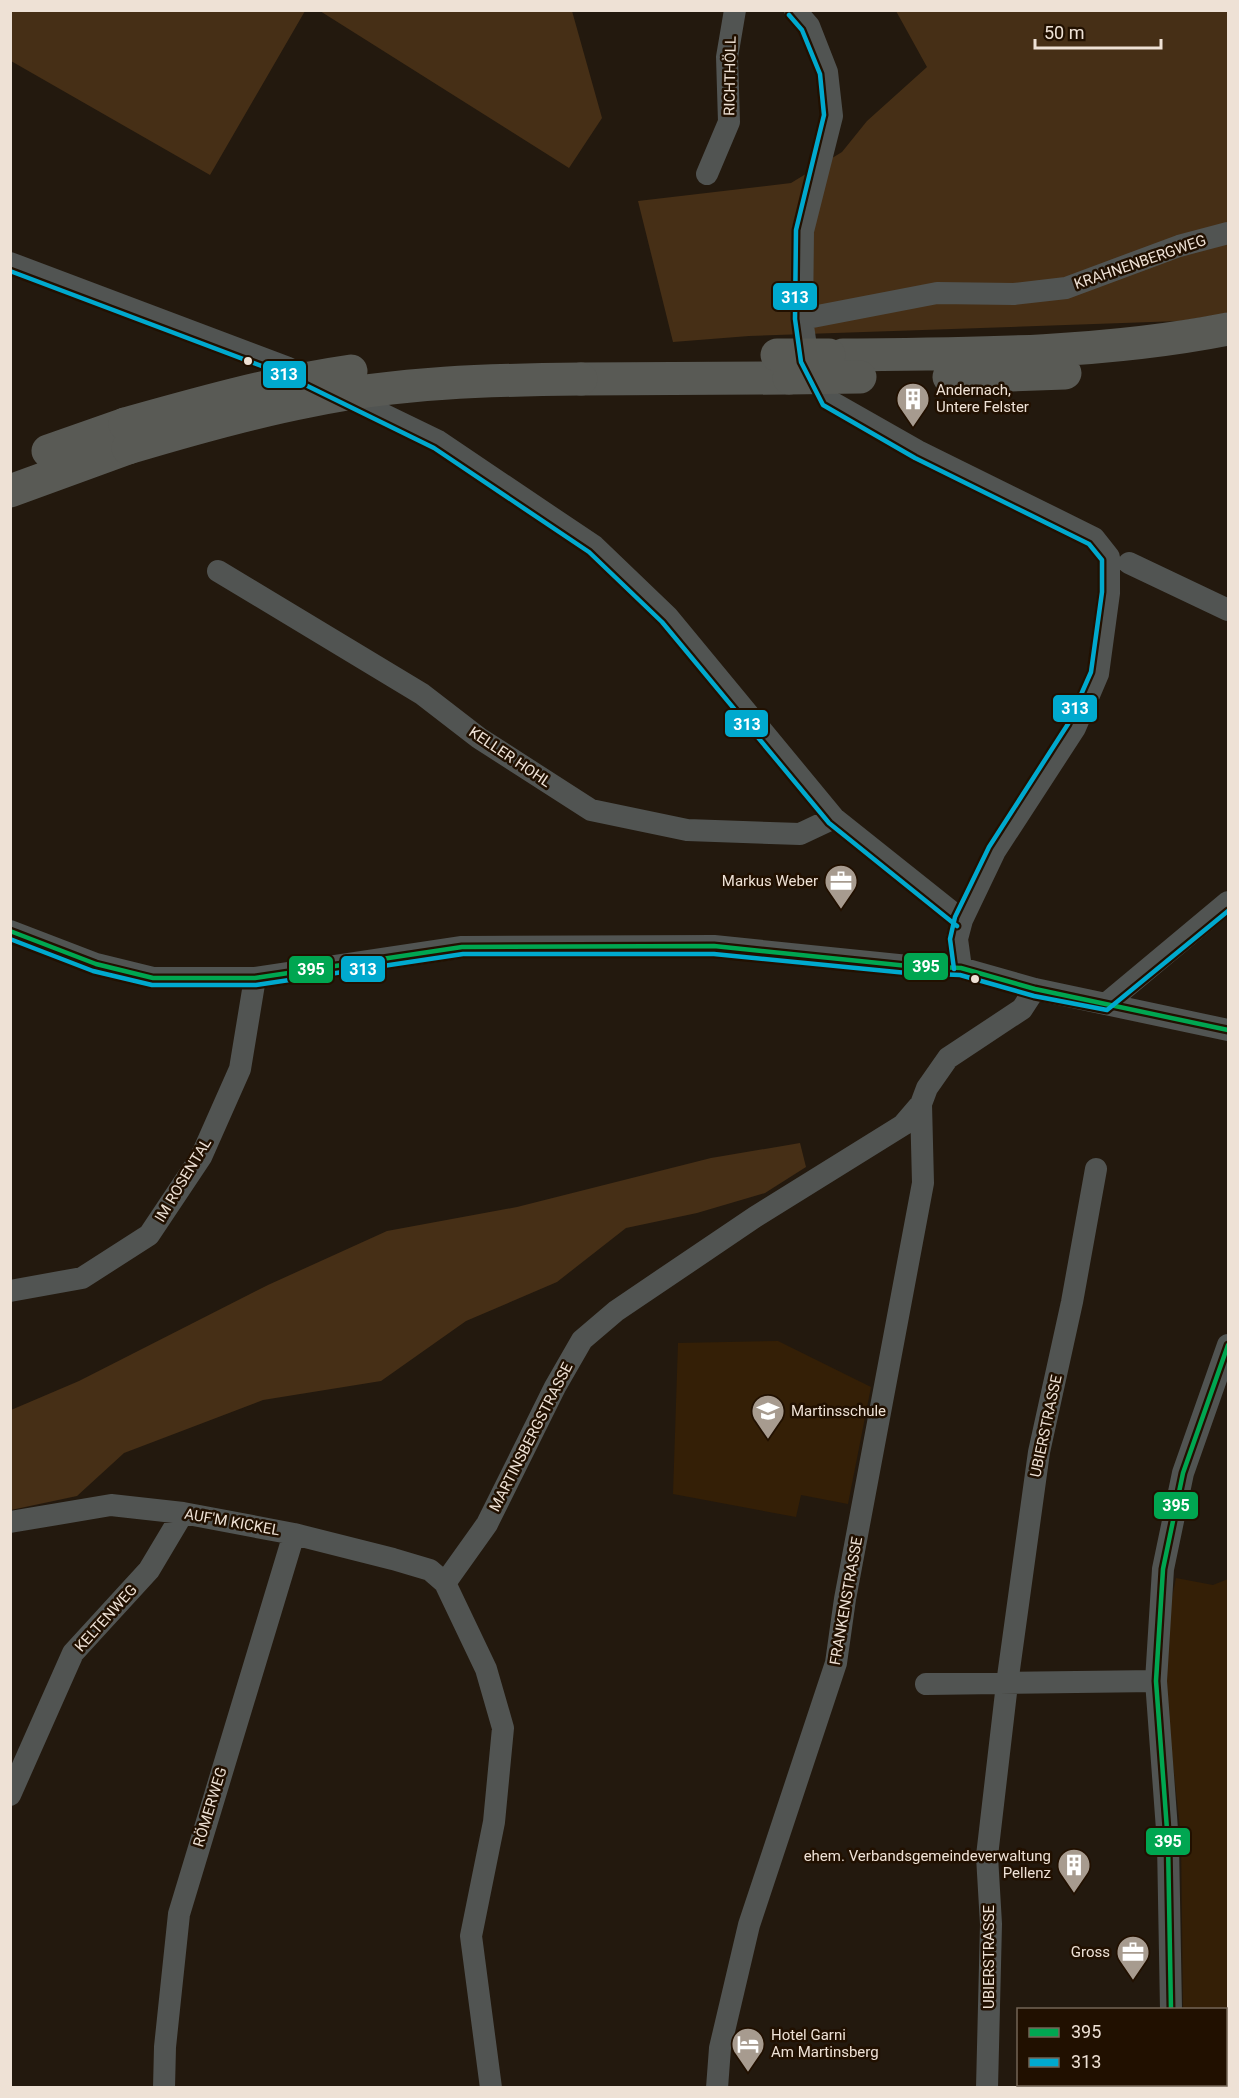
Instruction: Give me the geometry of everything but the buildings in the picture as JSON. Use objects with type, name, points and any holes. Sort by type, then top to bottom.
[{"type":"highway","points":[[1183,349],[1228,329]]},
{"type":"highway","points":[[10,466],[126,436],[225,420],[334,397],[577,367],[851,366],[1039,352],[1119,357],[1183,349],[1228,351]]},
{"type":"highway","points":[[10,491],[126,436]]},
{"type":"street","name":"RICHTHÖLL","points":[[707,174],[729,122],[727,57],[735,10]]},
{"type":"street","points":[[795,10],[809,26],[827,72],[832,116],[803,231],[802,320],[808,360],[830,401],[918,451],[1094,538],[1106,550],[1109,557],[1109,593],[1098,674],[1075,728],[995,851],[962,920],[957,939],[961,968]]},
{"type":"street","name":"KRAHNENBERGWEG","points":[[802,320],[937,293],[1014,294],[1066,288],[1179,246],[1228,233]]},
{"type":"street","points":[[10,263],[286,367],[438,441],[594,546],[668,617],[834,818],[962,920]]},
{"type":"street","points":[[1129,563],[1228,610]]},
{"type":"street","name":"KELLER HOHL","points":[[218,571],[422,694],[479,738],[591,810],[687,830],[800,834],[834,818]]},
{"type":"street","points":[[1107,1003],[1228,902]]},
{"type":"street","points":[[10,931],[96,964],[153,978],[255,978],[462,946],[714,946],[908,966],[961,968],[1035,989],[1228,1030]]},
{"type":"street","name":"IM ROSENTAL","points":[[10,1291],[82,1278],[149,1235],[201,1157],[240,1069],[255,978]]},
{"type":"street","name":"MARTINSBERGSTRASSE","points":[[445,1583],[487,1524],[555,1387],[582,1340],[616,1311],[755,1217],[903,1125],[921,1104],[927,1088],[948,1058],[1022,1009],[1035,989]]},
{"type":"street","name":"FRANKENSTRASSE","points":[[717,2088],[720,2048],[749,1925],[836,1662],[845,1599],[923,1183],[921,1104]]},
{"type":"street","name":"UBIERSTRASSE","points":[[987,2088],[991,1924],[987,1856],[1007,1684],[1039,1452],[1072,1302],[1096,1169]]},
{"type":"street","points":[[1171,2008],[1168,1843],[1156,1681],[1163,1569],[1183,1473],[1228,1345]]},
{"type":"street","name":"AUF'M KICKEL","points":[[10,1522],[111,1505],[183,1513],[294,1534],[430,1570],[445,1583]]},
{"type":"street","name":"KELTENWEG","points":[[10,1795],[73,1653],[149,1570],[183,1513]]},
{"type":"street","name":"RÖMERWEG","points":[[164,2088],[165,2047],[179,1914],[294,1534]]},
{"type":"street","points":[[445,1583],[486,1669],[503,1728],[494,1822],[471,1936],[491,2088]]},
{"type":"street","points":[[926,1684],[1156,1681]]},
{"type":"shaded area","points":[[11,10],[305,11],[210,175],[11,61]]},
{"type":"shaded area","points":[[320,11],[572,11],[602,118],[569,168]]},
{"type":"shaded area","points":[[896,11],[1228,11],[1228,313],[1180,321],[749,336],[673,342],[638,201],[791,183],[842,152],[867,121],[927,67]]},
{"type":"shaded area","points":[[800,1143],[806,1167],[765,1193],[697,1213],[626,1228],[557,1282],[466,1321],[381,1381],[263,1400],[124,1453],[77,1496],[11,1510],[11,1410],[79,1381],[268,1285],[387,1231],[517,1207],[711,1158]]},
{"type":"shaded area","name":"Martinsschule","points":[[778,1341],[871,1387],[848,1504],[801,1495],[796,1517],[673,1494],[678,1343]]},
{"type":"shaded area","points":[[1176,1578],[1213,1585],[1228,1579],[1228,2062],[1227,2008],[1183,2008],[1181,1838],[1163,1670],[1165,1632]]},
{"type":"transit line","name":"313","points":[[789,15],[802,30],[820,74],[824,115],[796,230],[795,319],[801,362],[823,405],[915,458],[1089,544],[1102,560],[1102,592],[1091,672],[1068,724],[989,847],[955,917],[950,939],[954,969]]},
{"type":"transit line","name":"313","points":[[10,271],[283,374],[434,448],[589,552],[662,622],[829,823],[957,926]]},
{"type":"transit line","name":"313","points":[[10,939],[93,971],[152,985],[256,985],[463,954],[714,954],[907,973],[960,975],[1034,996],[1107,1010],[1228,911]]},
{"type":"transit line","name":"395","points":[[10,931],[96,964],[153,978],[255,978],[462,947],[714,946],[908,966],[961,968],[1035,989],[1228,1030]]},
{"type":"transit line","name":"395","points":[[1171,2008],[1168,1843],[1156,1681],[1163,1569],[1183,1473],[1228,1345]]},
{"type":"place","name":"Andernach, Untere Felster","points":[[913,428]]},
{"type":"place","name":"Markus Weber","points":[[841,910]]},
{"type":"place","name":"Martinsschule","points":[[768,1440]]},
{"type":"place","name":"ehem. Verbandsgemeindeverwaltung Pellenz","points":[[1074,1894]]},
{"type":"place","name":"Gross","points":[[1133,1981]]},
{"type":"place","name":"Hotel Garni Am Martinsberg","points":[[748,2073]]}]
